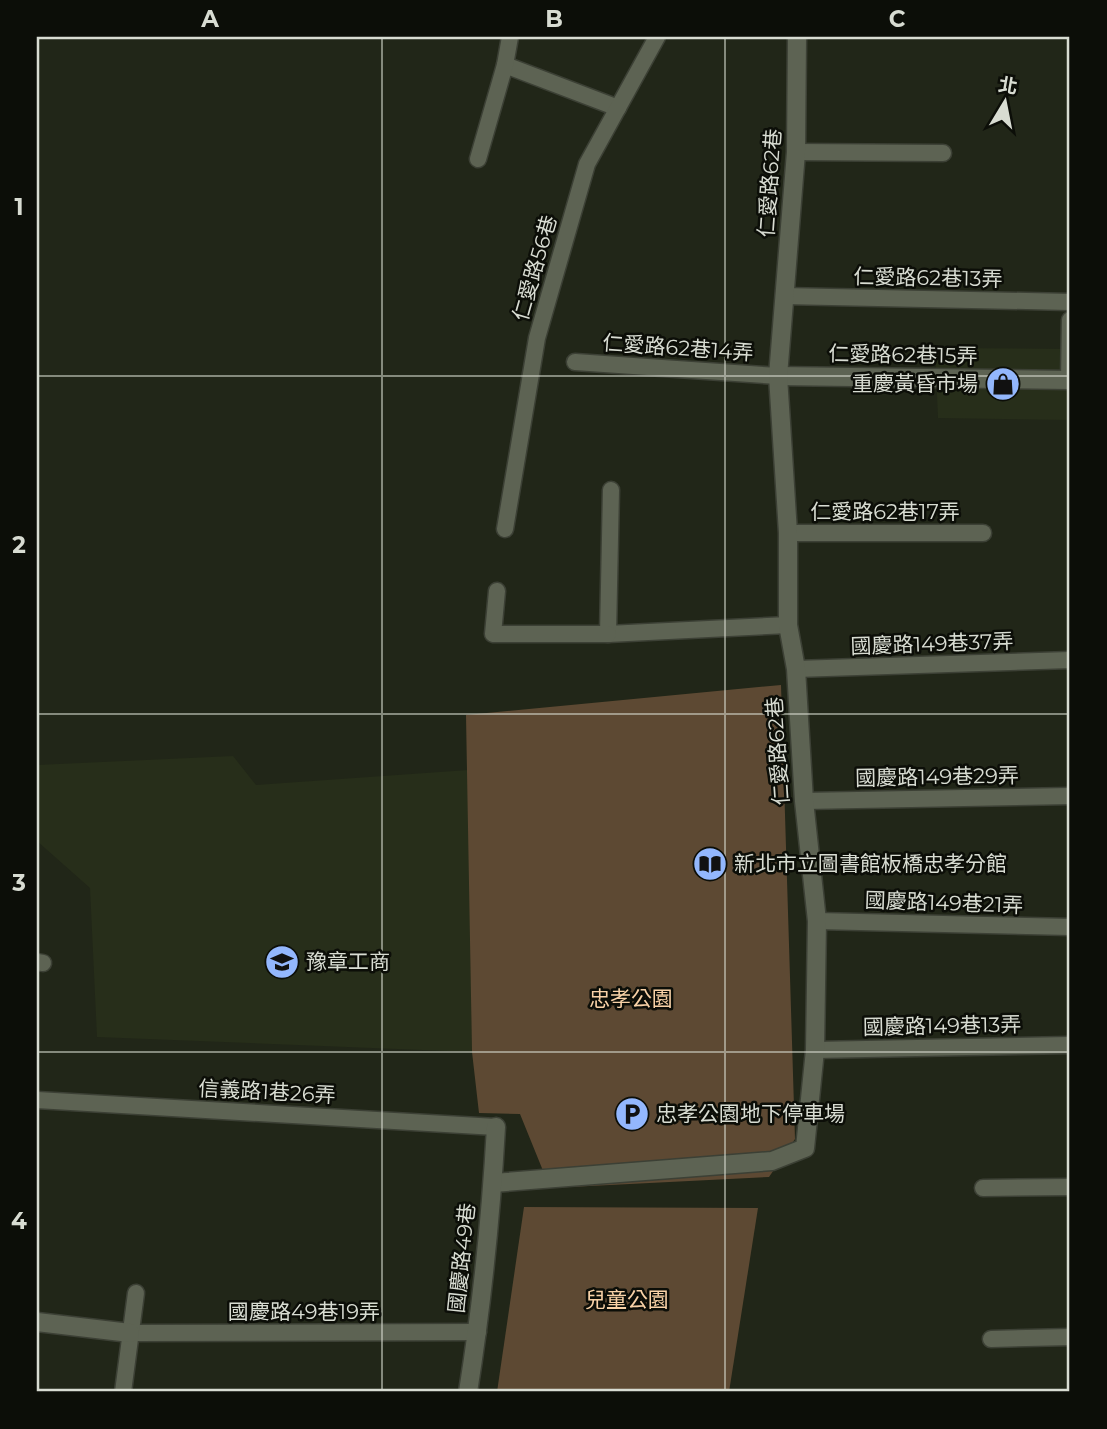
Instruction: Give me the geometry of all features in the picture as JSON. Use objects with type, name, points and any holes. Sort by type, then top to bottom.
[{"type":"street","name":"仁愛路62巷","points":[[493,1183],[772,1161],[805,1148],[815,1050],[817,921],[804,801],[796,669],[788,625],[788,533],[778,376],[796,152],[797,37]]},
{"type":"street","name":"仁愛路62巷15弄","points":[[778,376],[1070,380]]},
{"type":"street","name":"國慶路49巷","points":[[468,1392],[478,1332],[496,1127]]},
{"type":"street","points":[[37,1322],[131,1333]]},
{"type":"lane","points":[[478,159],[505,65],[510,37]]},
{"type":"lane","name":"仁愛路56巷","points":[[505,529],[537,338],[587,164],[657,37]]},
{"type":"lane","points":[[505,65],[618,108]]},
{"type":"lane","points":[[796,152],[943,153]]},
{"type":"lane","name":"仁愛路62巷13弄","points":[[784,296],[1070,302]]},
{"type":"lane","points":[[1070,320],[1070,380]]},
{"type":"lane","name":"仁愛路62巷14弄","points":[[575,362],[778,376]]},
{"type":"lane","points":[[608,634],[611,490]]},
{"type":"lane","name":"仁愛路62巷17弄","points":[[788,533],[983,533]]},
{"type":"lane","points":[[497,591],[493,634],[608,634],[788,625]]},
{"type":"lane","name":"國慶路149巷37弄","points":[[796,669],[1070,660]]},
{"type":"lane","name":"國慶路149巷29弄","points":[[804,801],[1070,796]]},
{"type":"lane","name":"國慶路149巷21弄","points":[[817,921],[1070,927]]},
{"type":"lane","name":"國慶路149巷13弄","points":[[815,1050],[1070,1045]]},
{"type":"lane","name":"信義路1巷26弄","points":[[37,1100],[496,1127]]},
{"type":"lane","points":[[983,1188],[1070,1187]]},
{"type":"lane","points":[[123,1392],[136,1293]]},
{"type":"lane","name":"國慶路49巷19弄","points":[[131,1333],[478,1332]]},
{"type":"lane","points":[[991,1339],[1070,1337]]},
{"type":"shaded area","name":"重慶黃昏市場","points":[[935,348],[1070,349],[1070,420],[938,418]]},
{"type":"shaded area","name":"豫章工商","points":[[233,756],[256,785],[468,770],[472,1052],[97,1037],[90,888],[37,841],[37,765]]},
{"type":"green space","name":"忠孝公園","points":[[781,685],[795,1139],[769,1177],[550,1188],[520,1114],[479,1113],[472,1052],[466,715]]},
{"type":"green space","name":"兒童公園","points":[[524,1207],[758,1208],[729,1392],[497,1392]]},
{"type":"place","name":"重慶黃昏市場","points":[[1003,384]]},
{"type":"place","name":"新北市立圖書館板橋忠孝分館","points":[[710,864]]},
{"type":"place","name":"豫章工商","points":[[282,962]]},
{"type":"place","name":"忠孝公園地下停車場","points":[[632,1114]]}]
